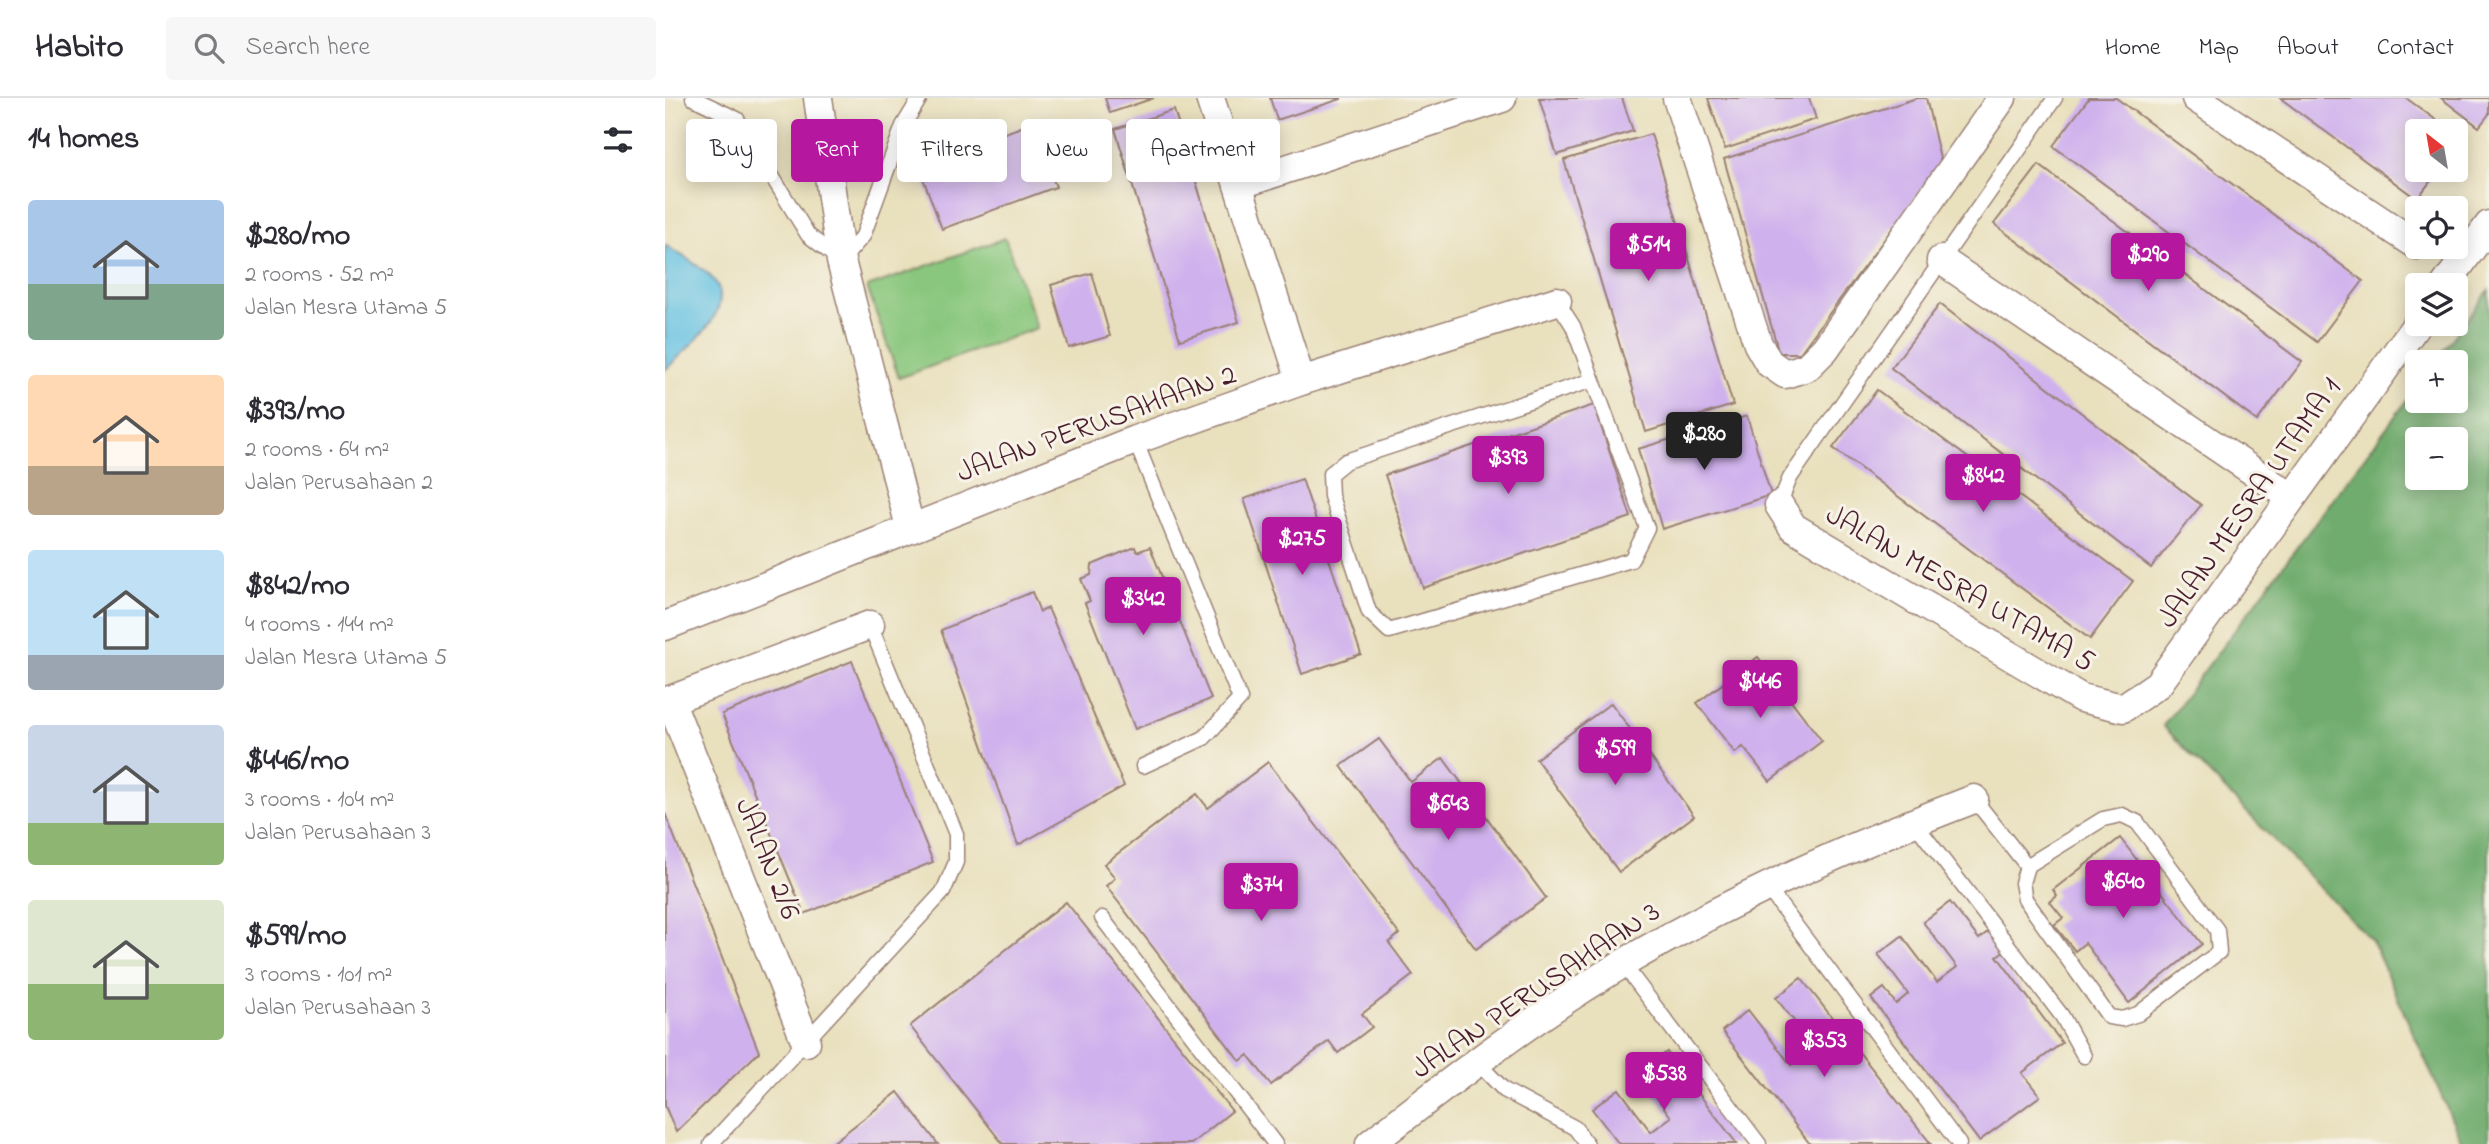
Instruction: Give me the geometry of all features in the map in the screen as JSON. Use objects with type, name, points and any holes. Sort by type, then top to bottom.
[{"type":"street","points":[[818,98],[841,261],[910,527]]},
{"type":"street","points":[[1210,98],[1301,382]]},
{"type":"street","points":[[1677,98],[1758,344],[1769,363],[1785,374],[1807,368],[1825,349],[1990,102]]},
{"type":"street","points":[[2196,98],[2405,237]]},
{"type":"street","points":[[1238,185],[1500,99]]},
{"type":"street","points":[[2454,273],[2489,225]]},
{"type":"street","points":[[2431,259],[2445,273]]},
{"type":"street","points":[[1941,260],[2291,497]]},
{"type":"street","name":"JALAN PERUSAHAAN 2","points":[[665,626],[1135,440],[1301,382],[1557,301]]},
{"type":"street","name":"JALAN MESRA UTAMA 1","points":[[2123,708],[2158,684],[2408,336]]},
{"type":"street","name":"JALAN MESRA UTAMA 5","points":[[1779,505],[1793,527],[2081,698],[2123,708]]},
{"type":"street","points":[[667,701],[870,625]]},
{"type":"street","name":"JALAN 2/6","points":[[667,701],[806,1042]]},
{"type":"street","name":"JALAN PERUSAHAAN 3","points":[[1370,1144],[1476,1061],[1623,964],[1766,887],[1914,822],[1974,799]]},
{"type":"lane","points":[[693,98],[737,119],[808,235],[841,261],[863,236],[903,126],[920,98]]},
{"type":"lane","points":[[1779,505],[1790,478],[2055,98]]},
{"type":"lane","points":[[1557,301],[1573,326],[1593,380],[1647,528],[1631,560],[1389,631],[1369,612],[1331,496],[1331,474],[1346,461],[1593,380]]},
{"type":"lane","points":[[1135,440],[1240,699],[1204,738],[1143,766]]},
{"type":"lane","points":[[711,1144],[943,892],[956,862],[956,834],[870,625]]},
{"type":"lane","points":[[1974,799],[2027,866]]},
{"type":"lane","points":[[2122,815],[2137,822],[2217,930],[2219,952],[2138,1014],[2122,1019],[2109,1017],[2025,899],[2022,883],[2027,866],[2103,819],[2122,815]]},
{"type":"lane","points":[[1914,822],[2062,1016],[2084,1056]]},
{"type":"lane","points":[[1766,887],[1959,1144]]},
{"type":"lane","points":[[1102,918],[1276,1144]]},
{"type":"lane","points":[[1623,964],[1759,1144]]},
{"type":"lane","points":[[1476,1061],[1504,1090],[1575,1128],[1587,1144]]},
{"type":"green space","points":[[1005,238],[1037,328],[899,378],[867,287]]},
{"type":"green space","points":[[2489,290],[2489,1144],[2463,1144],[2372,941],[2163,726],[2405,403],[2405,413],[2468,413],[2468,350],[2444,350],[2454,336],[2468,336],[2468,318]]},
{"type":"water","points":[[665,245],[711,277],[719,289],[720,301],[715,314],[697,340],[665,370]]},
{"type":"building","points":[[1105,98],[1154,98],[1110,113]]},
{"type":"building","points":[[1270,98],[1341,98],[1280,119],[1277,119]]},
{"type":"building","points":[[1539,98],[1622,98],[1633,131],[1557,155]]},
{"type":"building","points":[[1708,98],[1809,98],[1816,119],[1725,149]]},
{"type":"building","points":[[1917,98],[1926,98],[1941,163],[1800,353],[1779,353],[1724,159]]},
{"type":"building","points":[[2089,98],[2116,98],[2363,281],[2317,342],[2053,146]]},
{"type":"building","points":[[2280,98],[2406,98],[2435,119],[2405,119],[2405,182],[2430,182],[2419,196],[2413,196]]},
{"type":"building","points":[[2441,98],[2489,98],[2489,114],[2479,127]]},
{"type":"building","points":[[1174,110],[1177,119],[1146,119]]},
{"type":"building","points":[[1126,125],[1126,165],[1115,129]]},
{"type":"building","points":[[1021,127],[1021,182],[1054,182],[1056,187],[942,229],[924,182],[1007,182],[1007,132]]},
{"type":"building","points":[[1651,134],[1733,405],[1646,432],[1564,160]]},
{"type":"building","points":[[2039,165],[2302,362],[2257,421],[1994,224]]},
{"type":"building","points":[[1131,182],[1196,182],[1239,322],[1180,340]]},
{"type":"building","points":[[1092,273],[1110,336],[1069,348],[1051,285]]},
{"type":"building","points":[[1940,304],[2201,505],[2151,568],[1891,368]]},
{"type":"building","points":[[1877,390],[2133,581],[2090,639],[1833,448]]},
{"type":"building","points":[[1594,405],[1631,517],[1423,588],[1385,475]]},
{"type":"building","points":[[1747,416],[1771,495],[1662,529],[1638,449]]},
{"type":"building","points":[[1302,479],[1361,654],[1302,674],[1244,499]]},
{"type":"building","points":[[1135,547],[1137,552],[1150,547],[1211,699],[1135,729],[1085,603],[1090,601],[1081,579],[1091,575],[1092,565]]},
{"type":"building","points":[[1032,592],[1040,612],[1048,608],[1124,786],[1018,845],[941,630]]},
{"type":"building","points":[[1758,657],[1822,741],[1770,781],[1743,747],[1735,753],[1697,703]]},
{"type":"building","points":[[852,661],[933,862],[804,914],[722,714]]},
{"type":"building","points":[[1611,703],[1694,816],[1619,872],[1536,759]]},
{"type":"building","points":[[1379,739],[1411,782],[1443,758],[1546,898],[1476,949],[1341,766]]},
{"type":"building","points":[[1268,762],[1399,934],[1389,943],[1413,975],[1362,1014],[1372,1027],[1338,1053],[1329,1041],[1271,1085],[1248,1055],[1240,1061],[1106,886],[1115,878],[1104,864],[1197,794],[1208,808]]},
{"type":"building","points":[[665,813],[759,1052],[676,1132],[665,1106]]},
{"type":"building","points":[[2120,838],[2202,944],[2129,1003],[2085,943],[2075,951],[2054,925],[2063,918],[2050,902],[2057,896],[2053,890]]},
{"type":"building","points":[[1066,902],[1232,1111],[1191,1144],[1003,1144],[910,1026]]},
{"type":"building","points":[[1950,902],[1979,939],[1990,930],[2005,950],[1997,956],[2062,1043],[2022,1073],[2040,1096],[1979,1141],[1871,998],[1884,988],[1896,1004],[1908,994],[1878,954],[1902,936],[1937,982],[1957,967],[1923,922]]},
{"type":"building","points":[[1801,978],[1931,1144],[1810,1144],[1722,1031],[1748,1010],[1791,1065],[1814,1047],[1776,998]]},
{"type":"building","points":[[1667,1052],[1737,1144],[1619,1144],[1592,1109],[1619,1089],[1651,1132],[1671,1117],[1638,1073]]},
{"type":"building","points":[[898,1092],[938,1144],[831,1144]]}]
